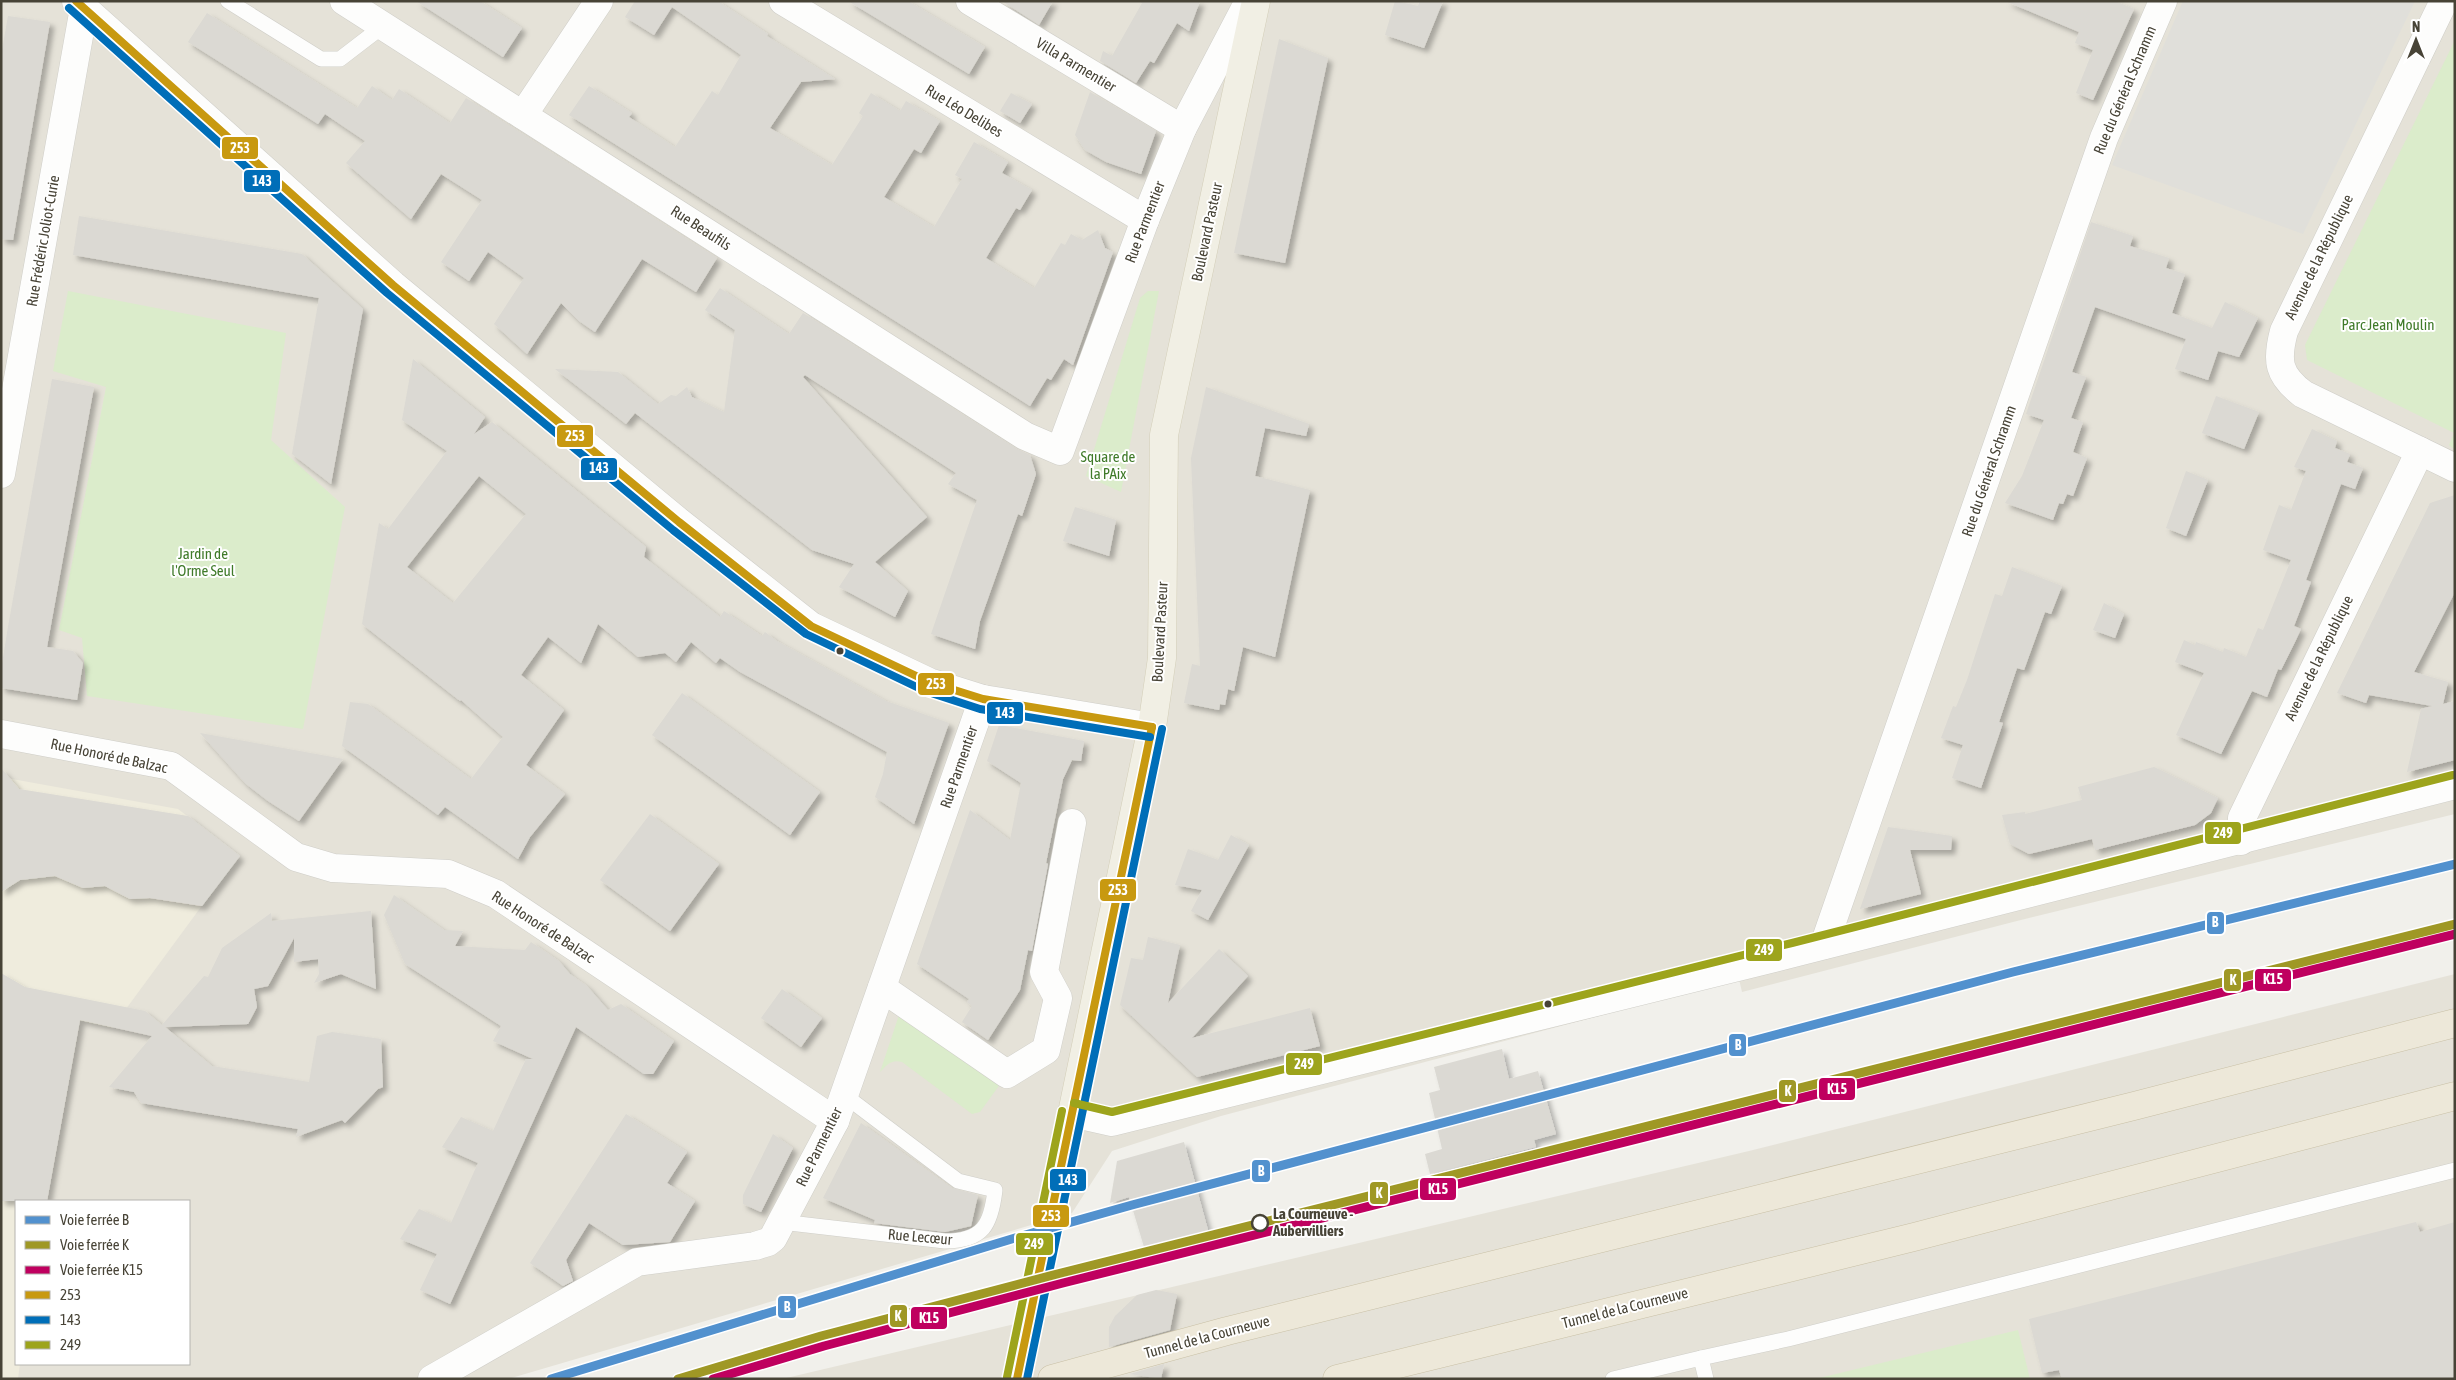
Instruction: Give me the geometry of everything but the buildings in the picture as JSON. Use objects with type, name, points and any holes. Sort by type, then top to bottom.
[{"type":"highway","name":"Tunnel de la Courneuve","points":[[1052,1379],[1227,1331],[2134,1106],[2455,1023]]},
{"type":"highway","name":"Tunnel de la Courneuve","points":[[1337,1379],[1914,1237],[2455,1096]]},
{"type":"main road","name":"Boulevard Pasteur","points":[[1017,1379],[1152,727],[1162,658],[1164,435],[1256,1]]},
{"type":"street","name":"Rue Beaufils","points":[[344,1],[1025,436],[1060,451]]},
{"type":"street","points":[[523,115],[600,1]]},
{"type":"street","name":"Rue Léo Delibes","points":[[783,1],[1145,220]]},
{"type":"street","name":"Villa Parmentier","points":[[970,1],[1182,129]]},
{"type":"street","name":"Rue Parmentier","points":[[1060,451],[1145,220],[1182,129],[1249,1]]},
{"type":"street","name":"Rue du Général Schramm","points":[[1824,945],[2104,138],[2163,1]]},
{"type":"street","name":"Avenue de la République","points":[[2444,1],[2288,323],[2280,347],[2283,376],[2303,394],[2455,468]]},
{"type":"street","points":[[80,5],[149,69],[393,285],[679,522],[811,626],[929,682],[983,699],[1152,727]]},
{"type":"street","name":"Rue Frédéric Joliot-Curie","points":[[1,474],[80,5]]},
{"type":"street","name":"Avenue de la République","points":[[2241,841],[2242,818],[2420,451]]},
{"type":"street","name":"Rue Parmentier","points":[[432,1379],[637,1262],[768,1242],[773,1238],[835,1121],[983,699]]},
{"type":"street","name":"Rue Honoré de Balzac","points":[[1,734],[171,766],[296,857],[333,868],[448,874],[496,894],[835,1121]]},
{"type":"street","points":[[1072,1113],[1112,1122],[2241,841],[2455,785]]},
{"type":"street","points":[[882,988],[1007,1074],[1046,1050],[1058,998],[1044,972],[1072,822]]},
{"type":"lane","points":[[228,1],[321,59],[340,59],[383,26]]},
{"type":"lane","name":"Rue Lecœur","points":[[781,1222],[945,1241],[963,1241],[977,1236],[993,1212],[995,1190],[958,1181],[844,1095]]},
{"type":"lane","points":[[1613,1379],[1788,1339],[2455,1170]]},
{"type":"lane","points":[[1701,1358],[1706,1379]]},
{"type":"shaded area","points":[[1,1],[2455,1],[2455,814],[2013,922],[1742,992],[1739,979],[1221,1116],[1112,1151],[1072,1213],[508,1379],[1,1379]]},
{"type":"shaded area","points":[[2183,1],[2415,1],[2303,234],[2112,165]]},
{"type":"shaded area","points":[[1,777],[178,809],[236,853],[237,858],[112,1028],[80,1021],[47,1200],[15,1200],[15,1365],[20,1365],[18,1379],[1,1379]]},
{"type":"shaded area","points":[[2455,974],[2455,1379],[782,1379],[1749,1151]]},
{"type":"green space","name":"Parc Jean Moulin","points":[[2455,40],[2455,450],[2449,445],[2454,433],[2307,360],[2305,345]]},
{"type":"green space","name":"Jardin de l'Orme Seul","points":[[68,291],[286,333],[271,440],[345,507],[303,729],[87,696],[82,638],[59,630],[106,387],[53,371]]},
{"type":"green space","name":"Square de la PAix","points":[[1148,291],[1159,291],[1121,492],[1086,476],[1140,298]]},
{"type":"green space","points":[[900,1012],[1001,1083],[980,1112],[972,1114],[902,1062],[892,1062],[880,1072]]},
{"type":"green space","points":[[2018,1330],[2030,1379],[1815,1379]]},
{"type":"rail line","name":"B","points":[[551,1379],[1015,1238],[1132,1205],[2013,972],[2455,864]]},
{"type":"rail line","name":"K","points":[[678,1379],[821,1336],[1061,1273],[2455,924]]},
{"type":"rail line","name":"K15","points":[[713,1379],[824,1346],[1063,1283],[2455,934]]},
{"type":"transit line","name":"253","points":[[76,1],[393,285],[679,522],[811,626],[929,682],[983,699],[1152,727]]},
{"type":"transit line","name":"143","points":[[69,8],[387,293],[673,530],[806,634],[925,691],[980,709],[1150,737]]},
{"type":"transit line","name":"253","points":[[1017,1379],[1152,727]]},
{"type":"transit line","name":"143","points":[[1027,1379],[1162,729]]},
{"type":"transit line","name":"249","points":[[1074,1103],[1112,1112],[1792,943],[2453,775]]},
{"type":"transit line","name":"249","points":[[1007,1377],[1062,1111]]},
{"type":"place","name":"La Courneuve - Aubervilliers","points":[[1260,1223]]}]
